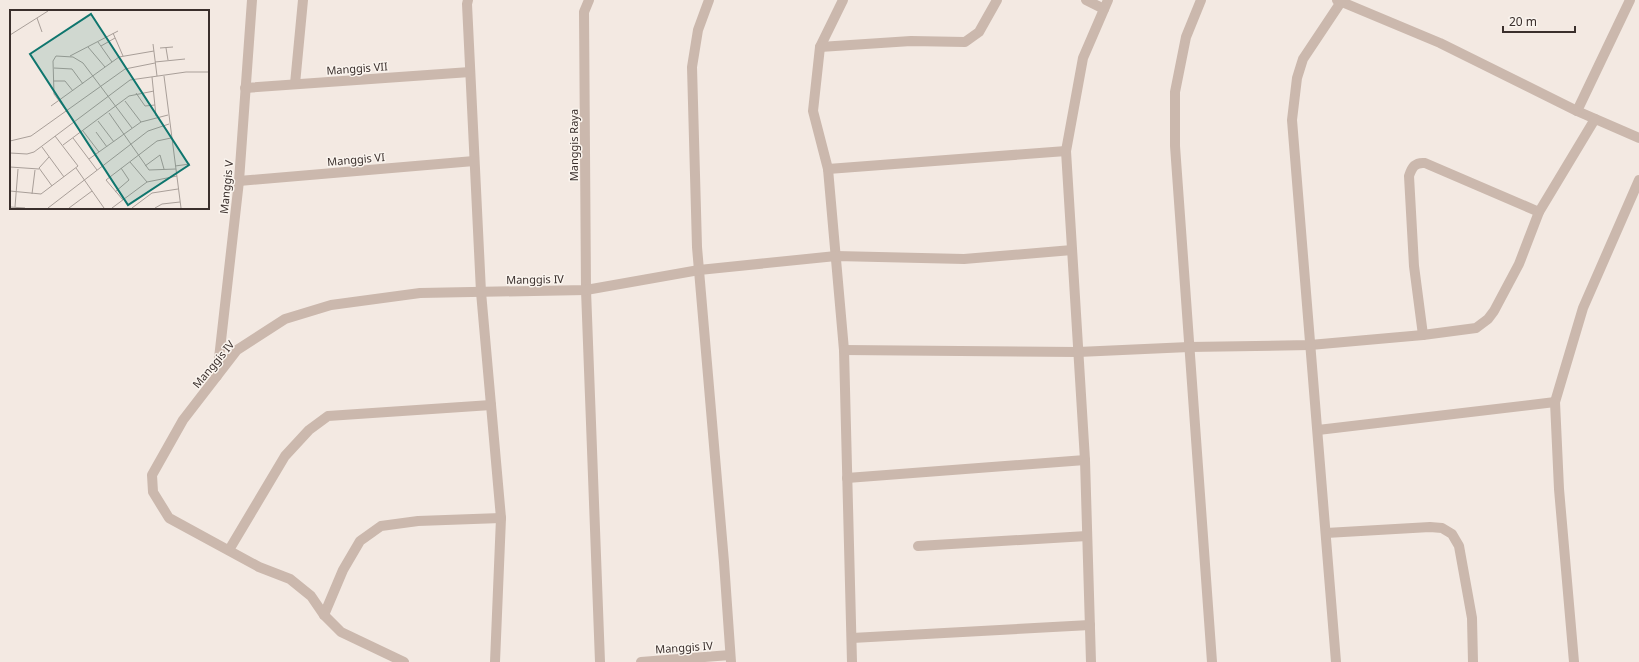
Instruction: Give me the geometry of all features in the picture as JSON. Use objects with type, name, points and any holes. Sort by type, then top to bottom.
[{"type":"street","name":"Manggis V","points":[[217,376],[239,181],[252,0]]},
{"type":"street","points":[[295,84],[303,0]]},
{"type":"street","points":[[468,0],[470,72],[481,292],[501,518],[496,662]]},
{"type":"street","name":"Manggis Raya","points":[[590,0],[584,12],[586,290],[600,662]]},
{"type":"street","points":[[708,0],[698,30],[692,67],[697,247],[724,562],[730,659]]},
{"type":"street","points":[[843,0],[820,47],[813,111],[828,169],[844,350],[852,662]]},
{"type":"street","points":[[820,47],[911,41],[965,42],[979,32],[997,0]]},
{"type":"street","points":[[1086,0],[1106,5],[1083,58],[1066,151],[1085,460],[1091,662]]},
{"type":"street","points":[[1201,0],[1186,37],[1175,92],[1174,146],[1212,662]]},
{"type":"street","points":[[1577,111],[1630,0]]},
{"type":"street","points":[[1336,662],[1292,120],[1294,94],[1303,59],[1339,1],[1440,44],[1577,111],[1639,138]]},
{"type":"street","name":"Manggis VII","points":[[245,88],[470,72]]},
{"type":"street","points":[[844,350],[1078,352],[1189,347],[1310,345],[1423,335],[1476,328],[1488,319],[1494,310],[1519,264],[1539,212],[1595,119]]},
{"type":"street","points":[[828,169],[1066,151]]},
{"type":"street","name":"Manggis VI","points":[[239,181],[474,161]]},
{"type":"street","points":[[1423,335],[1414,266],[1409,176],[1413,166],[1419,163],[1425,164],[1539,212]]},
{"type":"street","points":[[1574,662],[1559,488],[1555,402],[1583,308],[1639,180]]},
{"type":"street","name":"Manggis IV","points":[[404,662],[341,632],[324,615],[311,596],[290,578],[260,567],[169,518],[153,492],[152,475],[183,420],[237,350],[285,318],[331,306],[420,293],[586,290],[699,270],[836,256],[964,259],[1072,250]]},
{"type":"street","points":[[1318,430],[1555,402]]},
{"type":"street","points":[[229,550],[285,456],[309,430],[328,416],[491,405]]},
{"type":"street","points":[[847,478],[1085,460]]},
{"type":"street","points":[[324,615],[344,570],[360,541],[381,526],[418,521],[501,518]]},
{"type":"street","points":[[1326,533],[1430,527],[1442,528],[1452,534],[1459,546],[1472,618],[1473,662]]},
{"type":"street","points":[[918,546],[1087,536]]},
{"type":"street","points":[[852,638],[1090,624]]},
{"type":"street","name":"Manggis IV","points":[[641,662],[730,659]]}]
